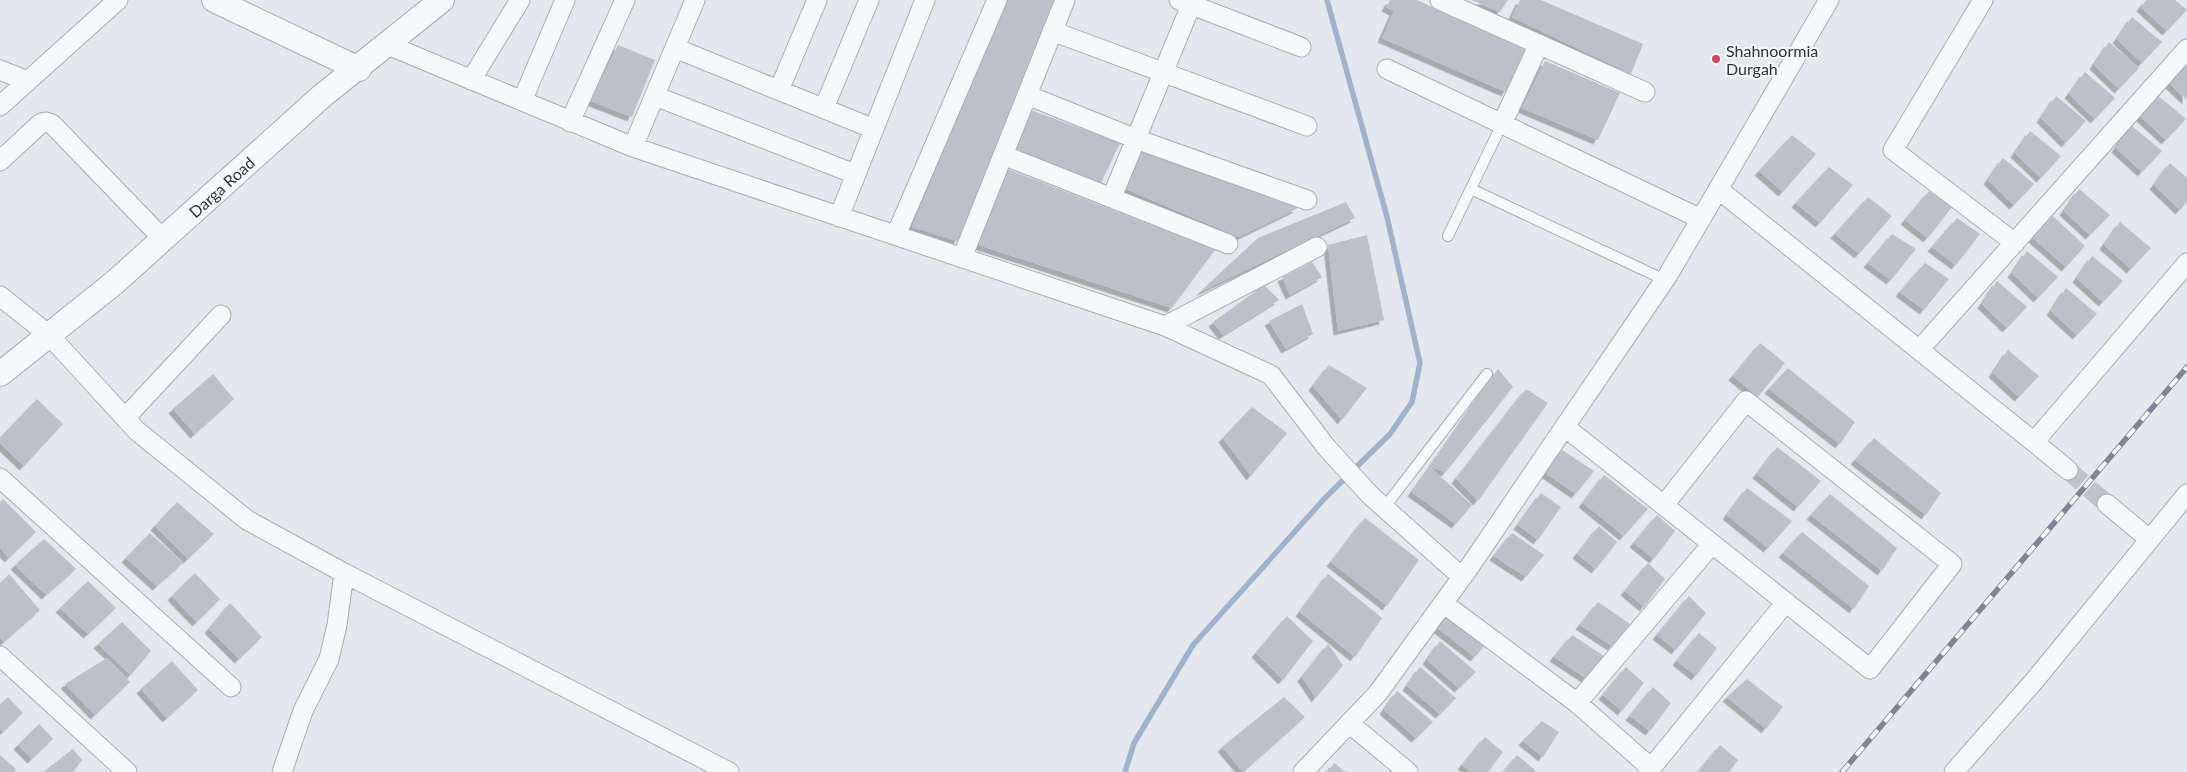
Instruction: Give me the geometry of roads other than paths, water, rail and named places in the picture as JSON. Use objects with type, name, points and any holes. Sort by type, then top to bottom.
[{"type":"street","points":[[0,106],[118,0]]},
{"type":"street","points":[[214,0],[359,69]]},
{"type":"street","name":"Darga Road","points":[[0,374],[114,283],[322,96],[359,69],[442,0]]},
{"type":"street","points":[[471,80],[520,0]]},
{"type":"street","points":[[523,99],[565,0]]},
{"type":"street","points":[[570,122],[625,0]]},
{"type":"street","points":[[634,147],[695,0]]},
{"type":"street","points":[[779,90],[817,0]]},
{"type":"street","points":[[824,108],[868,0]]},
{"type":"street","points":[[839,217],[925,0]]},
{"type":"street","points":[[896,235],[997,0]]},
{"type":"street","points":[[962,258],[1065,0]]},
{"type":"street","points":[[1440,0],[1645,92]]},
{"type":"street","points":[[1303,772],[1378,693],[1462,577],[1665,280],[1829,0]]},
{"type":"street","points":[[1983,0],[1893,150],[2015,242]]},
{"type":"street","points":[[1112,197],[1163,72],[1185,2],[1301,47]]},
{"type":"street","points":[[1052,31],[1307,126]]},
{"type":"street","points":[[1502,124],[1539,44]]},
{"type":"street","points":[[388,45],[471,80],[523,99],[570,122],[634,147],[1165,326],[1271,375],[1327,448],[1377,502],[1462,577]]},
{"type":"street","points":[[675,48],[874,128]]},
{"type":"street","points":[[1919,350],[2187,49]]},
{"type":"street","points":[[1386,69],[1701,219]]},
{"type":"street","points":[[0,70],[28,81]]},
{"type":"street","points":[[1027,95],[1136,138],[1307,200]]},
{"type":"street","points":[[655,96],[855,174]]},
{"type":"street","points":[[0,161],[41,123],[52,124],[163,239]]},
{"type":"street","points":[[1003,155],[1228,244]]},
{"type":"street","points":[[1718,189],[2068,470]]},
{"type":"street","points":[[1165,326],[1317,247]]},
{"type":"street","points":[[2034,442],[2187,264]]},
{"type":"street","points":[[0,296],[49,335],[137,430],[247,520],[344,573],[729,772]]},
{"type":"street","points":[[125,418],[221,315]]},
{"type":"street","points":[[1564,427],[1870,669],[1952,564],[1746,401],[1664,505]]},
{"type":"street","points":[[0,478],[231,688]]},
{"type":"street","points":[[1954,772],[2035,680],[2187,494]]},
{"type":"street","points":[[2107,504],[2149,539]]},
{"type":"street","points":[[1577,703],[1712,544]]},
{"type":"street","points":[[282,772],[303,711],[329,659],[337,625],[344,573]]},
{"type":"street","points":[[1443,603],[1577,703],[1650,770],[1786,602]]},
{"type":"street","points":[[0,656],[127,772]]},
{"type":"street","points":[[1349,723],[1408,772]]},
{"type":"lane","points":[[1448,236],[1502,124]]},
{"type":"lane","points":[[1471,189],[1665,280]]},
{"type":"lane","points":[[1377,502],[1487,374]]},
{"type":"waterway","points":[[1125,772],[1134,743],[1193,645],[1325,498],[1390,434],[1412,402],[1420,363],[1387,217],[1327,0]]},
{"type":"tunnel","points":[[2068,470],[2107,504]]},
{"type":"railway","points":[[1842,772],[2187,367]]},
{"type":"place","name":"Shahnoormia Durgah","points":[[1716,59]]}]
